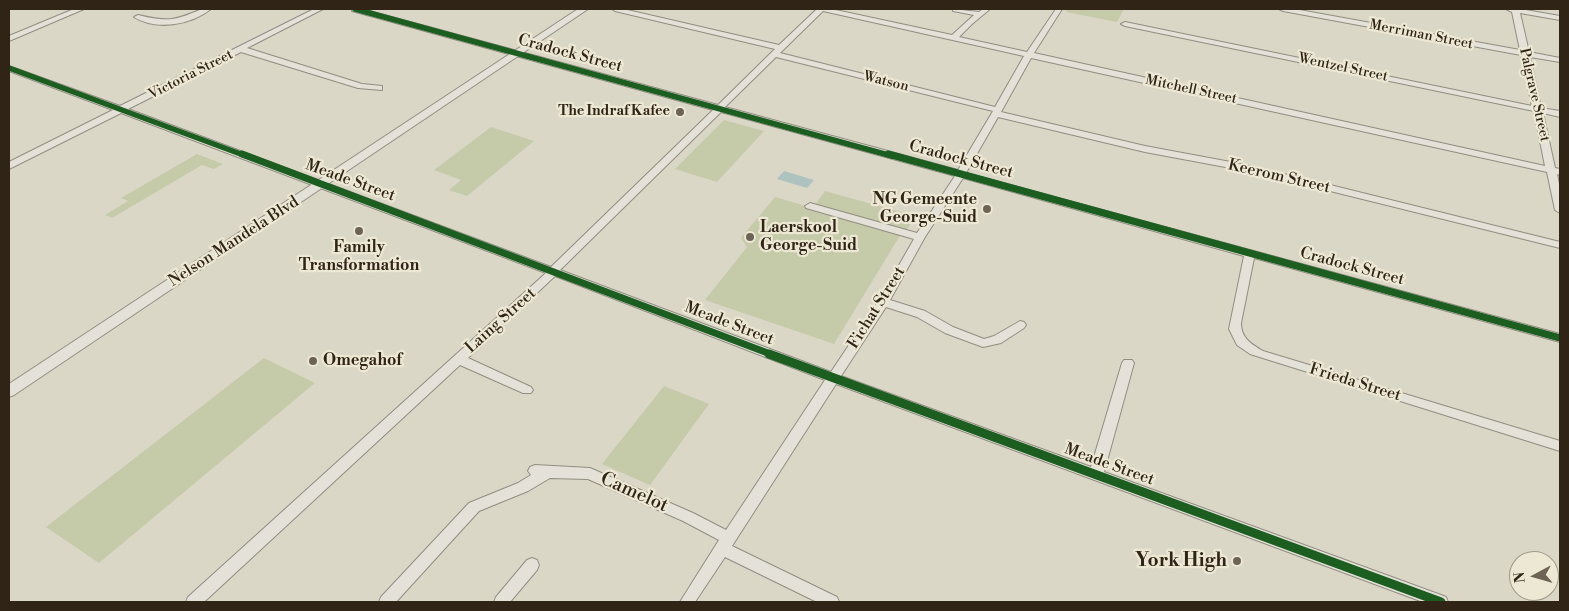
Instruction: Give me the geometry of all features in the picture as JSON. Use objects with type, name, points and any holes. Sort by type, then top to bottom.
[{"type":"street","points":[[9,39],[80,9]]},
{"type":"street","points":[[138,16],[165,24],[173,24],[208,9]]},
{"type":"street","name":"Victoria Street","points":[[9,166],[319,9]]},
{"type":"street","name":"Cradock Street","points":[[355,9],[1560,338]]},
{"type":"street","name":"Nelson Mandela Blvd","points":[[9,391],[584,9]]},
{"type":"street","name":"Watson","points":[[615,9],[777,51],[997,112]]},
{"type":"street","name":"Laing Street","points":[[193,602],[546,280],[552,271],[821,9]]},
{"type":"street","name":"Mitchell Street","points":[[821,9],[1556,171]]},
{"type":"street","points":[[956,9],[980,14]]},
{"type":"street","points":[[954,38],[969,22],[988,9]]},
{"type":"street","name":"Fichat Street","points":[[686,602],[883,302],[920,237],[961,174],[1059,9]]},
{"type":"street","name":"Merriman Street","points":[[1283,9],[1560,60]]},
{"type":"street","points":[[1512,9],[1560,18]]},
{"type":"street","name":"Palgrave Street","points":[[1512,9],[1556,171],[1560,210]]},
{"type":"street","name":"Wentzel Street","points":[[1125,24],[1560,114]]},
{"type":"street","points":[[242,49],[361,86],[379,88]]},
{"type":"street","name":"Meade Street","points":[[9,68],[322,184],[833,378],[1441,602]]},
{"type":"street","name":"Keerom Street","points":[[997,112],[1145,149],[1300,181],[1560,245]]},
{"type":"street","points":[[810,206],[920,237]]},
{"type":"street","name":"Frieda Street","points":[[1250,254],[1234,331],[1237,338],[1246,347],[1259,354],[1560,446]]},
{"type":"street","points":[[883,302],[921,314],[949,330],[983,343],[997,340],[1020,325]]},
{"type":"street","points":[[458,359],[526,390]]},
{"type":"street","points":[[1096,475],[1128,363]]},
{"type":"street","name":"Camelot","points":[[535,471],[584,472],[688,517],[725,543],[832,602]]},
{"type":"street","points":[[386,602],[474,507],[523,487],[550,471]]},
{"type":"street","points":[[501,602],[532,565]]},
{"type":"green space","points":[[1068,9],[1124,9],[1117,22],[1066,12]]},
{"type":"green space","points":[[724,120],[764,131],[717,182],[675,169]]},
{"type":"green space","points":[[491,127],[534,141],[467,196],[449,190],[461,180],[434,170]]},
{"type":"green space","points":[[197,154],[223,164],[214,169],[202,165],[112,218],[105,215],[128,201],[121,198]]},
{"type":"green space","points":[[825,191],[915,216],[906,231],[815,205]]},
{"type":"green space","points":[[775,197],[901,234],[834,344],[705,300],[747,247],[741,238]]},
{"type":"green space","points":[[264,358],[315,383],[99,563],[46,527]]},
{"type":"green space","points":[[664,386],[709,404],[650,485],[602,464]]},
{"type":"shaded area","points":[[784,171],[814,180],[807,188],[777,179]]},
{"type":"cycle path","points":[[355,9],[1560,338]]},
{"type":"cycle path","points":[[9,68],[322,184],[833,378],[1441,602]]},
{"type":"place","name":"The Indraf Kafee","points":[[680,112]]},
{"type":"place","name":"NG Gemeente George-Suid","points":[[987,209]]},
{"type":"place","name":"Family Transformation","points":[[359,231]]},
{"type":"place","name":"Laerskool George-Suid","points":[[750,237]]},
{"type":"place","name":"Omegahof","points":[[313,361]]},
{"type":"place","name":"York High","points":[[1237,561]]}]
